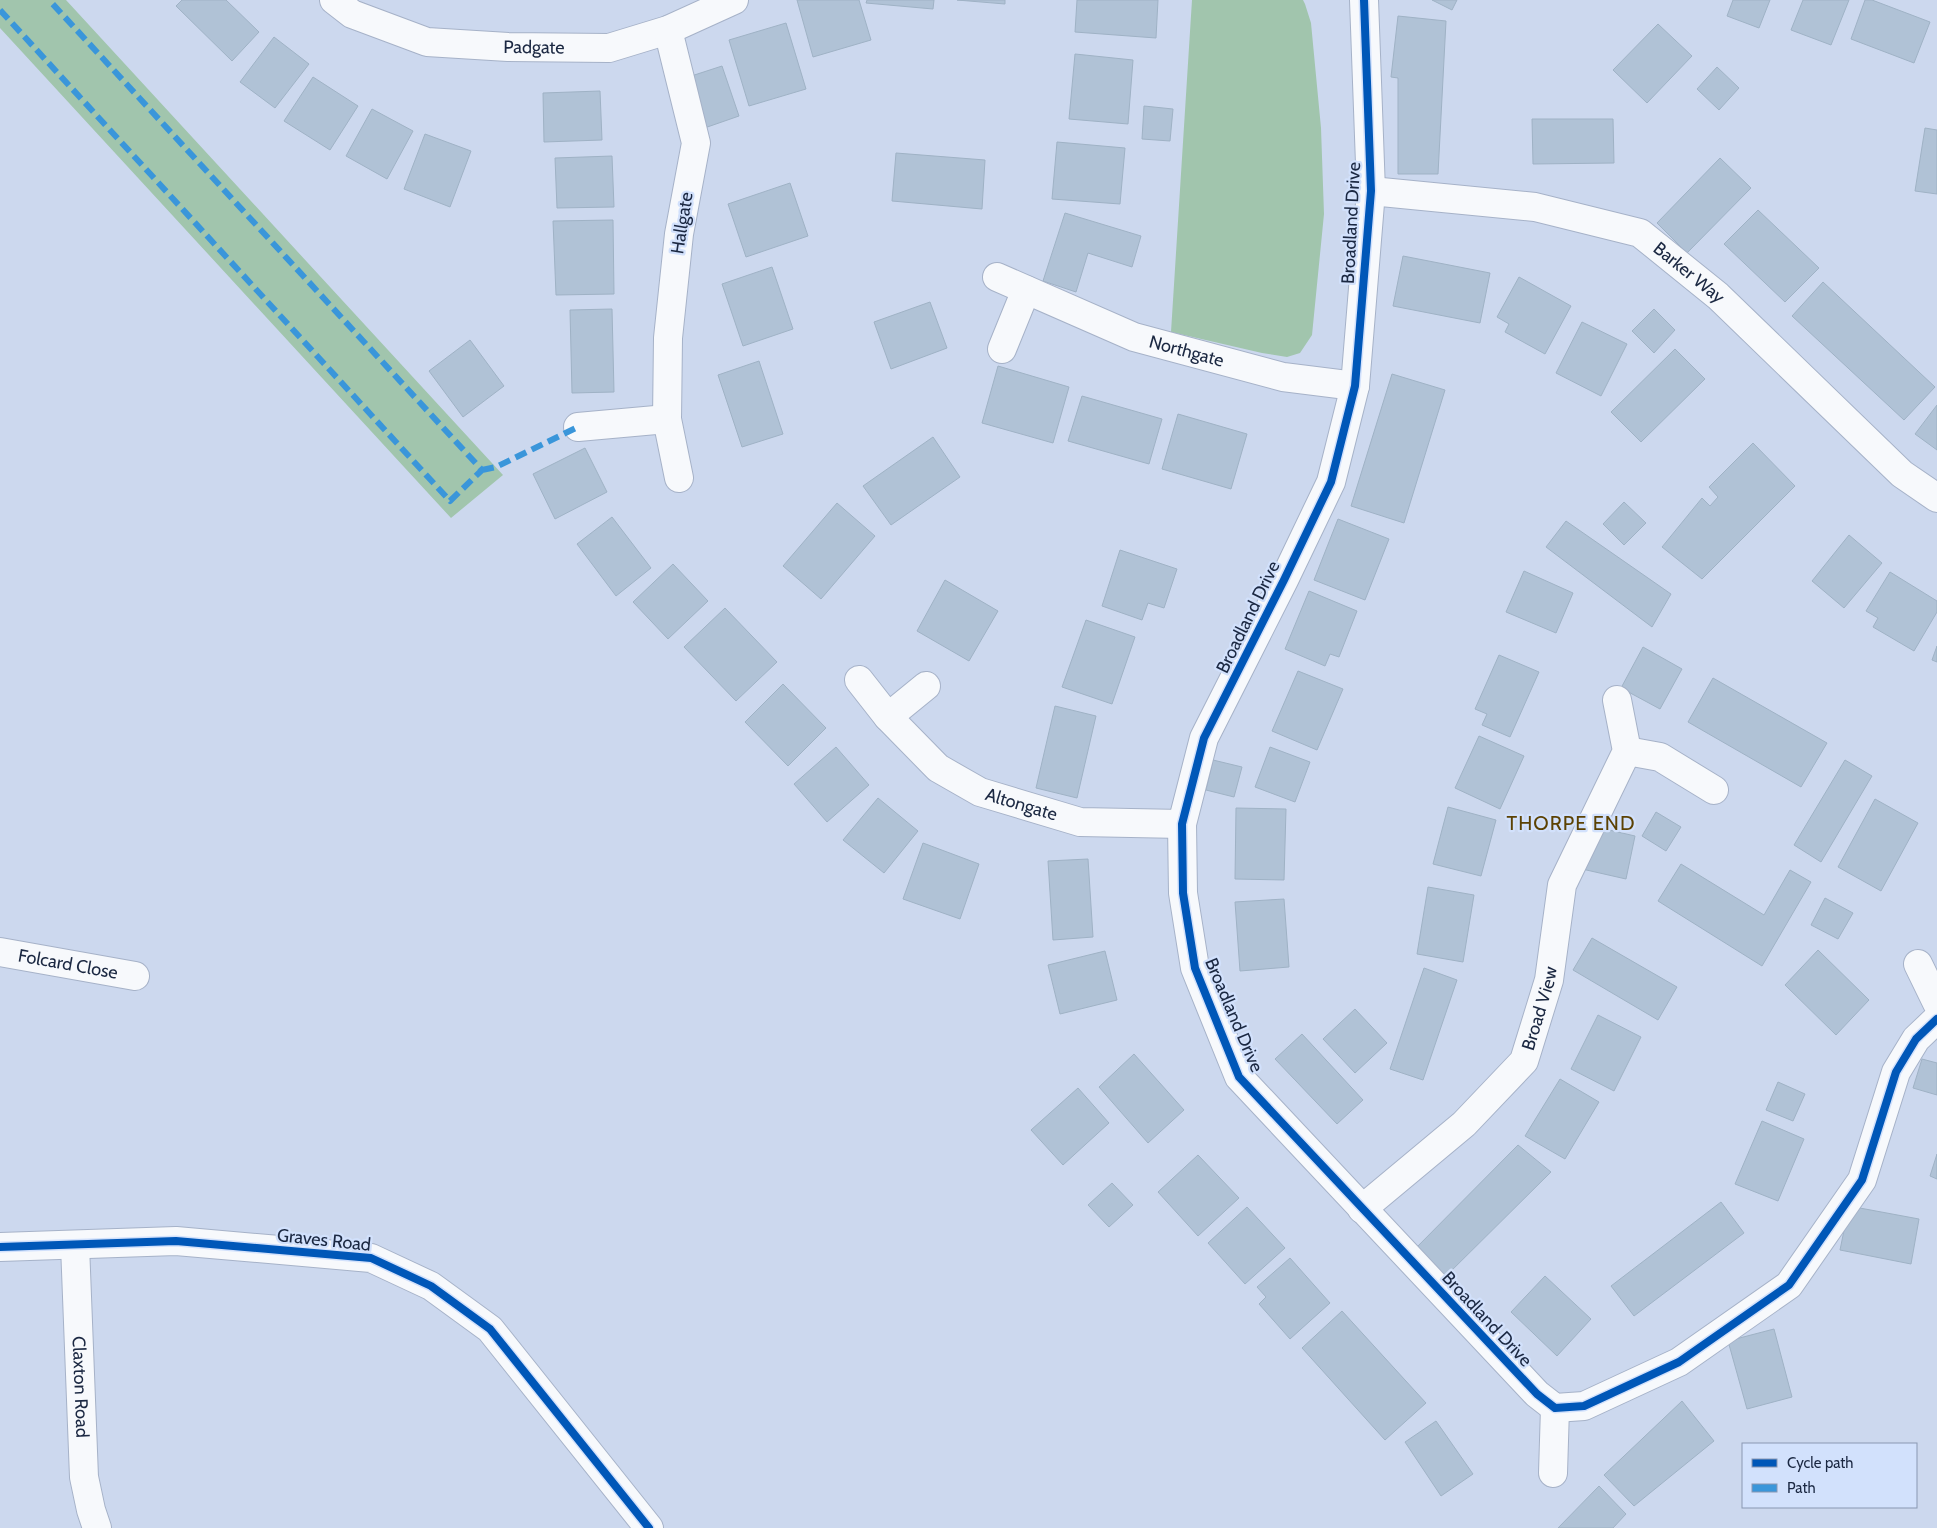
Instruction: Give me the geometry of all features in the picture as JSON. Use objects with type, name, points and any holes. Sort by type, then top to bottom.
[{"type":"street","name":"Padgate","points":[[334,0],[352,14],[427,42],[508,47],[609,48],[668,30],[734,0]]},
{"type":"street","name":"Broadland Drive","points":[[1364,0],[1371,191],[1355,386],[1331,482],[1204,738],[1182,824],[1183,893],[1195,968],[1239,1077],[1537,1394],[1555,1408]]},
{"type":"street","name":"Hallgate","points":[[668,30],[696,143],[677,253],[668,338],[667,419],[679,478]]},
{"type":"street","name":"Barker Way","points":[[1371,191],[1535,207],[1640,234],[1718,296],[1902,474],[1937,498]]},
{"type":"street","name":"Northgate","points":[[997,277],[1134,337],[1283,377],[1355,386]]},
{"type":"street","points":[[1002,349],[1026,290]]},
{"type":"street","points":[[578,427],[667,419]]},
{"type":"street","name":"Altongate","points":[[859,680],[888,717],[938,768],[980,792],[1080,822],[1182,824]]},
{"type":"street","points":[[888,717],[926,686]]},
{"type":"street","points":[[1617,700],[1627,750],[1660,757],[1714,790]]},
{"type":"street","name":"Broad View","points":[[1362,1209],[1464,1124],[1524,1061],[1549,980],[1562,885],[1627,750]]},
{"type":"street","name":"Folcard Close","points":[[0,952],[135,976]]},
{"type":"street","points":[[1918,964],[1937,1003]]},
{"type":"street","points":[[1554,1473],[1555,1408],[1584,1406],[1679,1362],[1789,1285],[1862,1180],[1896,1072],[1916,1039],[1937,1019]]},
{"type":"street","name":"Graves Road","points":[[0,1247],[176,1241],[371,1258],[431,1286],[490,1329],[649,1528]]},
{"type":"street","name":"Claxton Road","points":[[75,1244],[84,1477],[97,1528]]},
{"type":"green space","points":[[0,0],[66,0],[503,475],[451,518],[0,28]]},
{"type":"green space","points":[[1192,0],[1303,0],[1311,23],[1321,128],[1324,214],[1312,335],[1300,353],[1287,357],[1171,332]]},
{"type":"building","points":[[182,0],[226,0],[259,32],[232,61],[176,6]]},
{"type":"building","points":[[797,0],[859,0],[871,40],[813,57]]},
{"type":"building","points":[[867,0],[934,0],[933,9],[866,3]]},
{"type":"building","points":[[957,0],[1005,0],[1005,4]]},
{"type":"building","points":[[1077,0],[1158,0],[1156,38],[1075,32]]},
{"type":"building","points":[[1432,0],[1457,0],[1452,10]]},
{"type":"building","points":[[1733,0],[1770,0],[1759,28],[1727,16]]},
{"type":"building","points":[[1803,0],[1849,0],[1831,45],[1791,30]]},
{"type":"building","points":[[1865,0],[1872,0],[1930,22],[1914,63],[1851,39]]},
{"type":"building","points":[[1398,16],[1446,21],[1438,174],[1398,174],[1398,78],[1391,77]]},
{"type":"building","points":[[786,23],[806,89],[749,106],[729,40]]},
{"type":"building","points":[[1658,24],[1692,56],[1647,103],[1613,70]]},
{"type":"building","points":[[274,37],[309,64],[275,108],[240,82]]},
{"type":"building","points":[[1075,54],[1133,60],[1128,124],[1069,119]]},
{"type":"building","points":[[722,66],[739,116],[693,132],[676,81]]},
{"type":"building","points":[[1717,67],[1739,88],[1719,110],[1697,89]]},
{"type":"building","points":[[313,77],[358,106],[330,150],[284,121]]},
{"type":"building","points":[[600,91],[602,140],[544,142],[543,93]]},
{"type":"building","points":[[1144,106],[1173,109],[1170,141],[1142,139]]},
{"type":"building","points":[[372,109],[413,131],[387,179],[346,156]]},
{"type":"building","points":[[1532,119],[1613,119],[1614,163],[1533,164]]},
{"type":"building","points":[[1925,128],[1937,130],[1937,194],[1915,191]]},
{"type":"building","points":[[425,134],[471,151],[450,207],[404,189]]},
{"type":"building","points":[[1057,142],[1125,148],[1120,204],[1052,199]]},
{"type":"building","points":[[896,153],[985,160],[982,209],[892,201]]},
{"type":"building","points":[[612,156],[614,207],[557,208],[555,158]]},
{"type":"building","points":[[1720,158],[1751,188],[1687,253],[1657,223]]},
{"type":"building","points":[[790,183],[808,236],[746,257],[728,204]]},
{"type":"building","points":[[1758,210],[1819,268],[1785,302],[1724,244]]},
{"type":"building","points":[[1065,213],[1141,236],[1132,267],[1088,253],[1076,292],[1043,281]]},
{"type":"building","points":[[613,220],[614,294],[556,295],[553,221]]},
{"type":"building","points":[[1403,256],[1490,273],[1480,323],[1393,306]]},
{"type":"building","points":[[772,267],[793,329],[743,346],[722,284]]},
{"type":"building","points":[[1519,277],[1571,306],[1545,354],[1505,332],[1509,324],[1497,317]]},
{"type":"building","points":[[1823,282],[1935,387],[1904,420],[1792,316]]},
{"type":"building","points":[[930,302],[947,348],[891,369],[874,322]]},
{"type":"building","points":[[612,309],[614,392],[572,393],[570,310]]},
{"type":"building","points":[[1654,309],[1675,330],[1654,353],[1632,331]]},
{"type":"building","points":[[1582,322],[1627,344],[1601,396],[1556,373]]},
{"type":"building","points":[[470,340],[504,386],[463,417],[429,371]]},
{"type":"building","points":[[1675,349],[1705,379],[1641,442],[1611,412]]},
{"type":"building","points":[[759,361],[783,434],[742,447],[718,375]]},
{"type":"building","points":[[998,366],[1069,387],[1053,443],[982,423]]},
{"type":"building","points":[[1392,374],[1445,390],[1404,523],[1351,506]]},
{"type":"building","points":[[1082,396],[1162,419],[1149,464],[1068,441]]},
{"type":"building","points":[[1937,405],[1937,450],[1915,434]]},
{"type":"building","points":[[1178,414],[1247,434],[1231,489],[1162,469]]},
{"type":"building","points":[[933,437],[960,477],[891,525],[863,486]]},
{"type":"building","points":[[1753,443],[1795,486],[1702,579],[1662,547],[1702,498],[1710,506],[1718,497],[1709,487]]},
{"type":"building","points":[[585,448],[607,492],[555,519],[533,474]]},
{"type":"building","points":[[1624,502],[1646,523],[1624,545],[1603,524]]},
{"type":"building","points":[[837,503],[875,536],[821,599],[783,566]]},
{"type":"building","points":[[612,517],[651,568],[616,596],[577,544]]},
{"type":"building","points":[[1338,519],[1389,539],[1365,600],[1314,580]]},
{"type":"building","points":[[1566,521],[1671,594],[1652,627],[1546,547]]},
{"type":"building","points":[[1849,535],[1882,563],[1844,608],[1812,581]]},
{"type":"building","points":[[1120,550],[1177,569],[1164,608],[1148,603],[1142,620],[1102,606]]},
{"type":"building","points":[[673,564],[708,601],[668,639],[633,602]]},
{"type":"building","points":[[1524,571],[1573,593],[1556,633],[1506,612]]},
{"type":"building","points":[[1890,572],[1937,601],[1937,612],[1914,651],[1873,627],[1878,618],[1866,611]]},
{"type":"building","points":[[945,580],[998,611],[969,661],[917,631]]},
{"type":"building","points":[[1309,591],[1357,611],[1339,657],[1330,654],[1325,666],[1285,649]]},
{"type":"building","points":[[725,608],[777,662],[736,701],[684,647]]},
{"type":"building","points":[[1086,620],[1135,637],[1112,704],[1062,687]]},
{"type":"building","points":[[1937,646],[1937,662],[1932,660]]},
{"type":"building","points":[[1643,647],[1682,669],[1660,709],[1621,688]]},
{"type":"building","points":[[1499,655],[1539,672],[1510,737],[1482,725],[1487,714],[1475,709]]},
{"type":"building","points":[[1298,671],[1343,689],[1317,750],[1272,731]]},
{"type":"building","points":[[1713,678],[1827,743],[1801,787],[1688,722]]},
{"type":"building","points":[[783,684],[826,728],[788,766],[745,722]]},
{"type":"building","points":[[1055,706],[1096,716],[1077,798],[1036,788]]},
{"type":"building","points":[[1479,736],[1524,756],[1500,809],[1455,788]]},
{"type":"building","points":[[836,747],[869,785],[827,822],[794,784]]},
{"type":"building","points":[[1270,747],[1310,762],[1295,802],[1255,787]]},
{"type":"building","points":[[1213,760],[1242,767],[1234,797],[1206,790]]},
{"type":"building","points":[[1845,760],[1872,776],[1821,862],[1794,845]]},
{"type":"building","points":[[878,798],[918,831],[884,873],[843,840]]},
{"type":"building","points":[[1875,799],[1918,823],[1881,891],[1838,867]]},
{"type":"building","points":[[1448,807],[1496,820],[1481,876],[1433,864]]},
{"type":"building","points":[[1236,808],[1286,809],[1284,880],[1235,879]]},
{"type":"building","points":[[1656,812],[1681,827],[1666,851],[1642,836]]},
{"type":"building","points":[[1592,826],[1635,836],[1626,879],[1582,869]]},
{"type":"building","points":[[923,843],[979,864],[960,919],[903,899]]},
{"type":"building","points":[[1088,859],[1093,937],[1053,940],[1048,861]]},
{"type":"building","points":[[1681,864],[1764,915],[1790,870],[1811,882],[1762,966],[1658,901]]},
{"type":"building","points":[[1428,887],[1474,895],[1463,962],[1417,954]]},
{"type":"building","points":[[1825,898],[1853,913],[1838,939],[1811,925]]},
{"type":"building","points":[[1284,899],[1289,967],[1240,971],[1235,902]]},
{"type":"building","points":[[1592,938],[1677,987],[1658,1020],[1573,970]]},
{"type":"building","points":[[1818,950],[1869,1000],[1836,1035],[1785,985]]},
{"type":"building","points":[[1105,951],[1117,1000],[1060,1014],[1048,965]]},
{"type":"building","points":[[1424,968],[1457,980],[1423,1080],[1390,1069]]},
{"type":"building","points":[[1355,1009],[1387,1043],[1355,1073],[1323,1039]]},
{"type":"building","points":[[1598,1015],[1641,1037],[1614,1091],[1571,1069]]},
{"type":"building","points":[[1302,1034],[1363,1100],[1337,1124],[1275,1059]]},
{"type":"building","points":[[1134,1054],[1184,1110],[1148,1143],[1099,1087]]},
{"type":"building","points":[[1922,1059],[1937,1063],[1937,1095],[1913,1088]]},
{"type":"building","points":[[1560,1079],[1599,1102],[1565,1159],[1525,1136]]},
{"type":"building","points":[[1778,1082],[1805,1094],[1793,1121],[1766,1110]]},
{"type":"building","points":[[1078,1088],[1109,1123],[1063,1165],[1031,1130]]},
{"type":"building","points":[[1762,1121],[1804,1139],[1778,1201],[1735,1184]]},
{"type":"building","points":[[1518,1145],[1551,1172],[1439,1283],[1412,1252]]},
{"type":"building","points":[[1937,1154],[1937,1179],[1930,1176]]},
{"type":"building","points":[[1198,1155],[1239,1198],[1198,1236],[1158,1192]]},
{"type":"building","points":[[1112,1183],[1133,1205],[1109,1227],[1088,1205]]},
{"type":"building","points":[[1721,1202],[1744,1233],[1634,1316],[1611,1286]]},
{"type":"building","points":[[1849,1206],[1919,1219],[1911,1264],[1840,1250]]},
{"type":"building","points":[[1247,1207],[1285,1248],[1245,1284],[1208,1243]]},
{"type":"building","points":[[1290,1258],[1330,1303],[1290,1339],[1259,1304],[1266,1297],[1257,1287]]},
{"type":"building","points":[[1545,1276],[1591,1319],[1557,1356],[1511,1312]]},
{"type":"building","points":[[1342,1311],[1426,1403],[1385,1440],[1302,1348]]},
{"type":"building","points":[[1774,1329],[1792,1397],[1747,1409],[1728,1341]]},
{"type":"building","points":[[1682,1401],[1714,1441],[1634,1506],[1604,1475]]},
{"type":"building","points":[[1436,1421],[1473,1474],[1441,1496],[1405,1442]]},
{"type":"building","points":[[1599,1486],[1626,1514],[1613,1528],[1558,1528]]},
{"type":"marked path","points":[[0,10],[450,501],[482,470],[49,0]]},
{"type":"marked path","points":[[482,470],[496,467],[578,427]]},
{"type":"cycle path","points":[[1364,0],[1371,191],[1355,386],[1331,482],[1204,738],[1182,824],[1183,893],[1195,968],[1239,1077],[1537,1394],[1555,1408],[1584,1406],[1679,1362],[1789,1285],[1862,1180],[1896,1072],[1916,1039],[1937,1019]]},
{"type":"cycle path","points":[[0,1247],[176,1241],[371,1258],[431,1286],[490,1329],[649,1528]]},
{"type":"district","name":"THORPE END","points":[[1571,823]]}]
